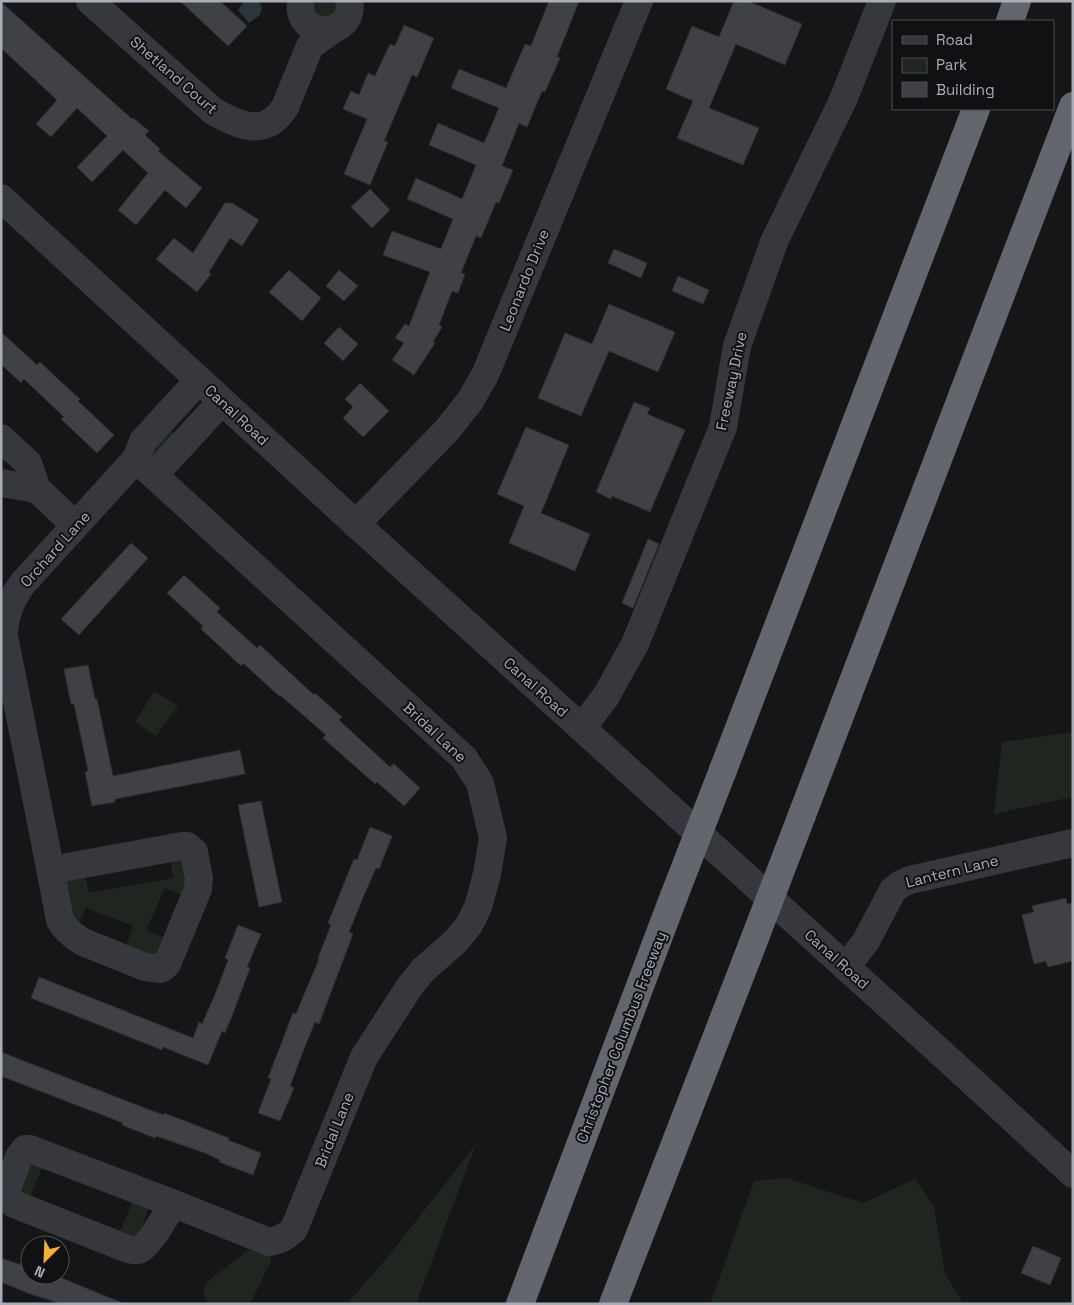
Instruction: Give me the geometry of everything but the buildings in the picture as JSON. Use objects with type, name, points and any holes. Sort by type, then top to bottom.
[{"type":"highway","points":[[1010,20],[1018,1]]},
{"type":"highway","points":[[613,1304],[1073,106]]},
{"type":"highway","name":"Christopher Columbus Freeway","points":[[520,1304],[674,896],[976,110]]},
{"type":"highway","points":[[515,1304],[532,1271]]},
{"type":"street","name":"Shetland Court","points":[[90,1],[213,111],[228,120],[245,126],[263,125],[280,115],[310,46]]},
{"type":"street","points":[[310,46],[345,21],[349,13],[349,1]]},
{"type":"street","name":"Leonardo Drive","points":[[356,524],[447,430],[470,401],[485,375],[639,1]]},
{"type":"street","name":"Freeway Drive","points":[[582,728],[606,696],[638,635],[723,427],[737,346],[774,242],[843,100],[882,1]]},
{"type":"street","points":[[303,10],[309,32],[310,46]]},
{"type":"street","points":[[303,10],[317,29],[332,30]]},
{"type":"street","name":"Canal Road","points":[[1,198],[356,524],[1073,1174]]},
{"type":"street","name":"Orchard Lane","points":[[51,870],[182,846],[191,848],[194,852],[199,878],[198,889],[166,964],[161,969],[145,967],[74,937],[66,930],[60,920],[51,870],[9,701],[4,622],[15,594],[23,583],[75,525],[145,467],[143,441],[199,380]]},
{"type":"street","points":[[145,467],[222,401]]},
{"type":"street","points":[[1,438],[28,463],[37,489],[75,525]]},
{"type":"street","name":"Bridal Lane","points":[[145,467],[464,758],[480,783],[493,838],[487,874],[478,907],[472,919],[456,941],[423,970],[410,986],[364,1057],[294,1229],[286,1236],[269,1242],[172,1203],[30,1149],[25,1150],[19,1157],[6,1192],[6,1197],[14,1204],[136,1251],[143,1248],[167,1214],[172,1203]]},
{"type":"street","points":[[1,483],[37,489]]},
{"type":"street","name":"Lantern Lane","points":[[846,967],[866,941],[893,890],[900,884],[910,880],[1073,842]]},
{"type":"green space","points":[[316,1],[336,1],[334,14],[323,16],[317,13]]},
{"type":"green space","points":[[171,430],[176,434],[157,458],[148,454]]},
{"type":"green space","points":[[154,691],[178,706],[156,736],[135,722]]},
{"type":"green space","points":[[1073,732],[1072,797],[994,814],[1002,742]]},
{"type":"green space","points":[[185,856],[189,880],[183,896],[165,888],[146,930],[164,938],[158,952],[151,957],[132,950],[127,943],[133,926],[86,908],[79,924],[71,921],[63,878],[85,874],[89,893],[173,878],[170,859]]},
{"type":"green space","points":[[476,1144],[416,1304],[347,1304],[391,1253]]},
{"type":"green space","points":[[29,1163],[43,1165],[30,1197],[21,1193],[19,1189]]},
{"type":"green space","points":[[787,1178],[863,1203],[915,1179],[934,1206],[945,1273],[963,1304],[710,1304],[754,1181]]},
{"type":"green space","points":[[133,1200],[148,1208],[139,1235],[133,1237],[120,1232]]},
{"type":"green space","points":[[256,1248],[268,1251],[271,1257],[270,1263],[252,1300],[248,1304],[209,1304],[203,1292],[209,1280],[247,1251]]},
{"type":"shaded area","points":[[244,1],[259,1],[262,8],[260,15],[249,23],[238,10]]}]
